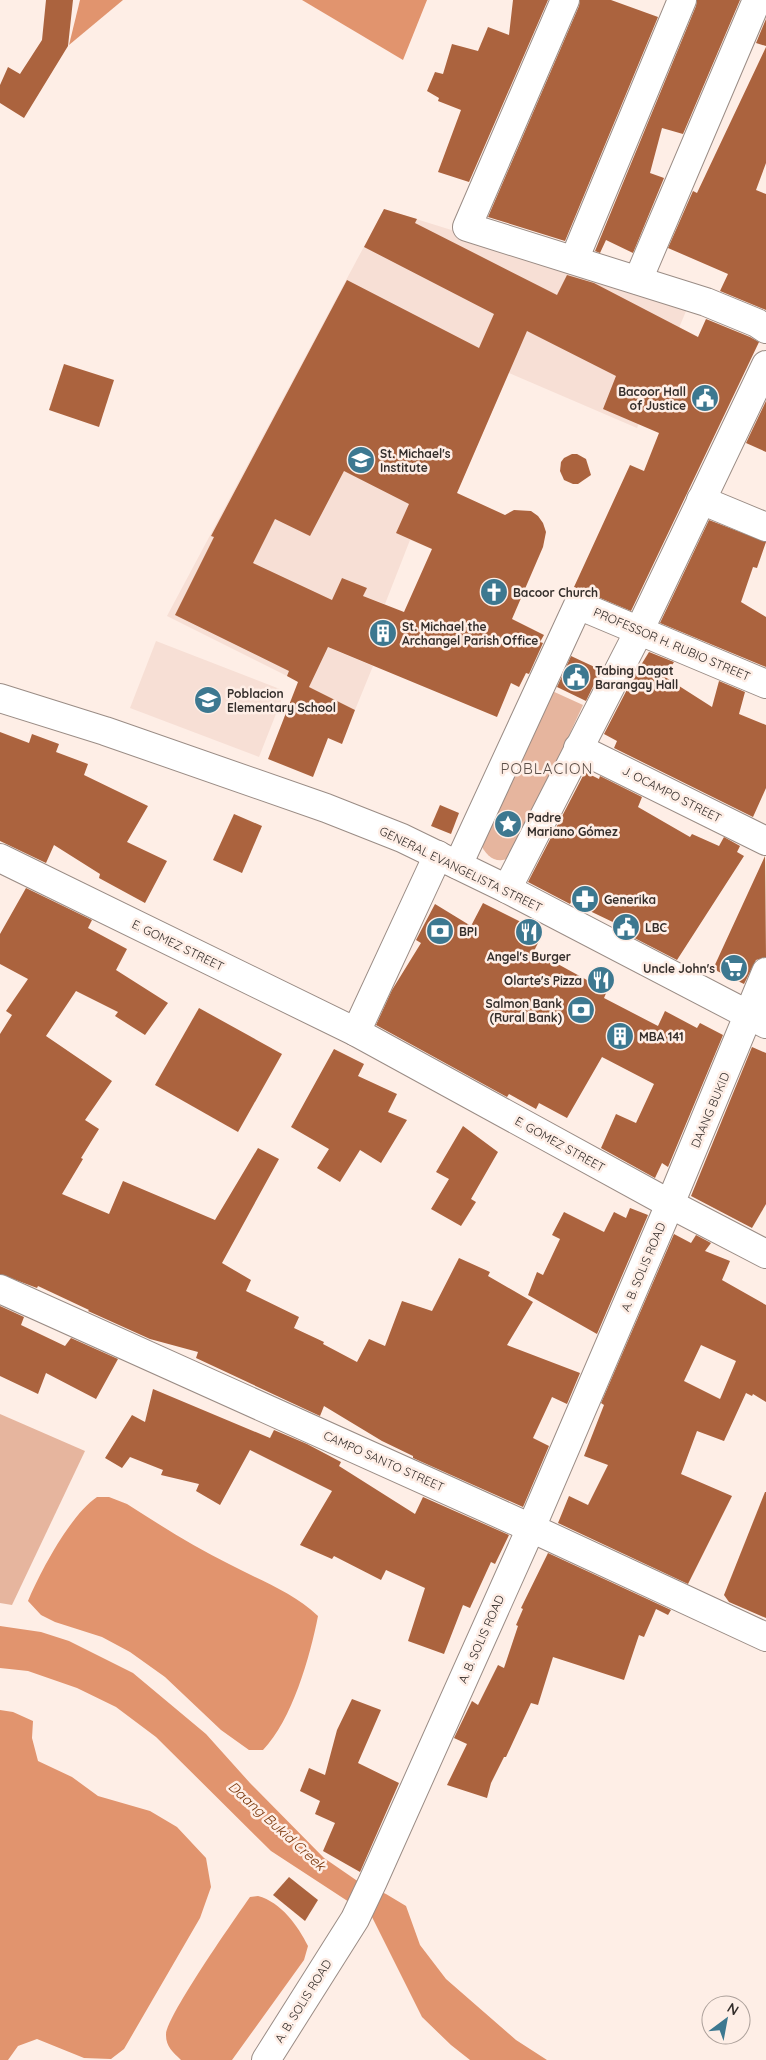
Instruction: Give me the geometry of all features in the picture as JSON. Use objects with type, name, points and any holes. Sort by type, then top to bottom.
[{"type":"street","points":[[565,0],[467,227],[706,302],[758,323],[766,329]]},
{"type":"street","points":[[574,260],[682,0]]},
{"type":"street","points":[[638,280],[757,0]]},
{"type":"street","points":[[507,889],[639,631],[766,364]]},
{"type":"street","points":[[701,500],[766,527]]},
{"type":"street","name":"PROFESSOR H. RUBIO STREET","points":[[448,860],[578,605],[766,684]]},
{"type":"street","name":"GENERAL EVANGELISTA STREET","points":[[0,698],[105,731],[332,810],[448,860],[507,889],[758,1020]]},
{"type":"street","name":"J. OCAMPO STREET","points":[[578,748],[766,841]]},
{"type":"street","name":"E. GOMEZ STREET","points":[[0,858],[356,1032],[670,1204],[766,1254]]},
{"type":"street","points":[[356,1032],[448,860]]},
{"type":"street","name":"DAANG BUKID","points":[[670,1204],[758,1020],[766,972]]},
{"type":"street","name":"A. B. SOLIS ROAD","points":[[266,2060],[354,1919],[373,1881],[531,1528],[670,1204]]},
{"type":"street","name":"CAMPO SANTO STREET","points":[[0,1289],[531,1528],[766,1637]]},
{"type":"shaded area","name":"St. Michael's Institute","points":[[384,209],[689,304],[637,428],[509,373],[432,549],[410,540],[385,604],[363,596],[366,588],[342,578],[315,642],[373,666],[355,710],[167,616]]},
{"type":"shaded area","name":"Poblacion Elementary School","points":[[156,641],[285,691],[259,757],[130,708]]},
{"type":"shaded area","points":[[550,690],[583,705],[515,852],[505,860],[495,859],[486,853],[480,842]]},
{"type":"shaded area","points":[[0,1414],[85,1451],[12,1605],[0,1603]]},
{"type":"water","points":[[80,0],[123,0],[69,45]]},
{"type":"water","points":[[302,0],[427,0],[403,60]]},
{"type":"water","points":[[97,1497],[109,1497],[127,1504],[177,1536],[287,1593],[318,1616],[305,1669],[291,1705],[283,1722],[263,1750],[249,1750],[221,1730],[165,1677],[130,1652],[102,1637],[55,1622],[41,1615],[28,1601],[57,1545],[77,1516]]},
{"type":"water","name":"Daang Bukid Creek","points":[[0,1626],[41,1632],[69,1641],[133,1673],[206,1734],[250,1783],[324,1858],[356,1880],[406,1906],[420,1945],[446,1979],[516,2040],[547,2060],[470,2060],[451,2045],[422,2017],[372,1917],[271,1851],[156,1737],[116,1707],[77,1688],[28,1671],[0,1668]]},
{"type":"water","points":[[0,1710],[13,1712],[33,1721],[32,1738],[38,1761],[72,1777],[98,1796],[150,1811],[177,1827],[206,1858],[211,1887],[200,1918],[124,2049],[111,2059],[84,2058],[37,2039],[18,2046],[8,2060],[0,2060]]},
{"type":"water","points":[[258,1896],[281,1909],[294,1923],[308,1946],[304,1960],[232,2060],[181,2060],[167,2043],[166,2035],[169,2025],[188,1989],[242,1908],[250,1897]]},
{"type":"building","points":[[46,0],[73,0],[68,46],[24,118],[0,103],[0,85],[8,67],[20,74],[42,40]]},
{"type":"building","points":[[513,0],[548,0],[469,182],[438,172],[461,110],[438,101],[439,98],[427,91],[435,72],[443,74],[452,44],[478,51],[488,27],[509,35]]},
{"type":"building","points":[[580,0],[611,0],[658,17],[565,241],[488,217]]},
{"type":"building","points":[[697,0],[740,0],[683,134],[662,128],[650,173],[664,178],[633,253],[606,240],[600,253],[595,251]]},
{"type":"building","points":[[766,19],[766,46],[756,43]]},
{"type":"building","points":[[766,47],[766,163],[756,190],[766,194],[766,310],[720,291],[728,274],[668,248],[693,191],[697,193]]},
{"type":"building","points":[[384,209],[417,219],[415,223],[557,295],[567,275],[594,283],[698,337],[706,319],[759,342],[631,611],[574,587],[630,465],[644,471],[659,433],[603,409],[616,376],[527,331],[457,493],[505,515],[514,510],[531,511],[543,523],[546,532],[543,547],[512,619],[544,635],[540,642],[543,643],[529,674],[526,673],[519,687],[511,683],[497,717],[328,647],[309,687],[355,710],[342,744],[328,738],[313,777],[268,759],[298,682],[287,676],[289,671],[175,615],[214,537],[211,536],[347,280],[479,348],[494,314],[364,247]],"holes":[[[344,471],[409,504],[396,533],[432,549],[404,612],[363,596],[367,588],[342,578],[332,600],[253,563],[275,519],[310,536]]]},
{"type":"building","points":[[64,364],[114,380],[99,427],[49,410]]},
{"type":"building","points":[[766,401],[766,452],[746,443]]},
{"type":"building","points":[[572,454],[577,454],[586,459],[591,475],[578,484],[564,480],[560,471],[561,462]]},
{"type":"building","points":[[709,520],[766,542],[757,568],[753,567],[741,602],[766,617],[766,667],[660,623]]},
{"type":"building","points":[[649,652],[674,662],[665,677],[712,707],[719,681],[745,692],[739,714],[766,725],[766,788],[753,817],[614,748],[617,741],[604,734],[633,678]]},
{"type":"building","name":"Tabing Dagat Barangay Hall","points":[[571,656],[601,670],[586,701],[557,687]]},
{"type":"building","points":[[0,732],[29,743],[32,734],[59,744],[56,752],[88,764],[84,775],[148,806],[127,842],[167,861],[145,903],[99,878],[100,874],[54,845],[46,863],[0,841]]},
{"type":"building","points":[[585,772],[599,779],[600,776],[642,797],[638,807],[690,837],[692,834],[719,846],[724,837],[740,846],[737,852],[744,856],[677,960],[617,929],[619,925],[571,902],[570,904],[528,882]]},
{"type":"building","points":[[440,805],[459,813],[451,834],[431,826]]},
{"type":"building","points":[[234,814],[262,826],[242,873],[213,860]]},
{"type":"building","points":[[765,856],[766,957],[756,960],[744,984],[713,969]]},
{"type":"building","points":[[26,888],[92,920],[88,928],[127,949],[116,970],[168,1003],[145,1035],[115,1016],[118,1012],[76,991],[46,1036],[112,1081],[85,1120],[99,1129],[62,1194],[109,1214],[123,1181],[215,1220],[258,1148],[279,1159],[222,1263],[251,1280],[246,1291],[299,1317],[294,1328],[324,1342],[323,1344],[357,1362],[369,1339],[385,1346],[402,1301],[432,1311],[459,1258],[490,1272],[488,1276],[533,1302],[507,1345],[580,1373],[567,1404],[552,1397],[533,1438],[549,1446],[523,1507],[413,1458],[413,1456],[382,1441],[324,1406],[320,1416],[196,1358],[198,1352],[150,1339],[38,1286],[37,1288],[0,1274],[0,1034],[12,1015],[6,1011],[28,979],[0,964],[0,934]]},
{"type":"building","points":[[483,903],[543,933],[534,951],[607,991],[604,998],[658,1026],[665,1011],[697,1028],[700,1023],[723,1035],[668,1167],[662,1163],[655,1178],[601,1148],[616,1114],[636,1123],[654,1084],[602,1057],[567,1118],[539,1103],[536,1109],[509,1094],[507,1097],[376,1025],[392,990],[421,943],[416,940],[435,904],[471,926]]},
{"type":"building","points":[[199,1008],[282,1054],[238,1132],[155,1085]]},
{"type":"building","points":[[752,1047],[766,1053],[766,1204],[752,1228],[691,1196]]},
{"type":"building","points":[[334,1049],[364,1064],[358,1076],[397,1094],[388,1112],[407,1120],[381,1163],[360,1150],[340,1182],[317,1168],[329,1149],[291,1127]]},
{"type":"building","points":[[463,1126],[498,1152],[471,1199],[476,1202],[461,1226],[431,1209],[449,1179],[436,1172]]},
{"type":"building","points":[[630,1208],[648,1215],[597,1334],[528,1295],[537,1272],[543,1275],[560,1239],[552,1235],[564,1212],[604,1232],[614,1212],[626,1218]]},
{"type":"building","points":[[674,1234],[691,1243],[696,1235],[711,1243],[705,1251],[730,1261],[722,1280],[766,1305],[766,1402],[753,1394],[752,1396],[746,1393],[724,1441],[697,1431],[681,1474],[732,1496],[688,1584],[558,1523],[569,1496],[588,1505],[608,1465],[584,1456],[604,1405],[601,1403]],"holes":[[[701,1345],[736,1361],[720,1399],[684,1381]]]},
{"type":"building","points":[[0,1306],[24,1317],[21,1325],[65,1346],[71,1338],[118,1359],[96,1399],[46,1373],[38,1394],[0,1376]]},
{"type":"building","points":[[153,1389],[270,1438],[274,1430],[307,1444],[341,1462],[339,1466],[415,1514],[423,1497],[509,1535],[495,1564],[491,1562],[470,1608],[463,1605],[444,1654],[408,1641],[425,1588],[386,1570],[381,1580],[334,1556],[332,1559],[300,1545],[332,1491],[250,1450],[220,1505],[196,1491],[199,1484],[161,1475],[163,1470],[130,1457],[122,1468],[105,1458],[132,1415],[145,1422]]},
{"type":"building","points":[[765,1492],[766,1618],[729,1602],[724,1595]]},
{"type":"building","points":[[548,1553],[671,1610],[668,1615],[656,1609],[644,1637],[639,1635],[624,1680],[553,1657],[538,1705],[531,1703],[506,1757],[504,1757],[491,1783],[487,1798],[447,1785],[467,1744],[454,1738],[472,1701],[478,1705],[498,1665],[504,1668],[518,1626],[516,1625],[523,1609],[521,1608]]},
{"type":"building","points":[[352,1699],[381,1710],[358,1763],[399,1783],[360,1872],[323,1851],[335,1823],[315,1814],[320,1801],[300,1791],[309,1768],[325,1775],[337,1730]]},
{"type":"building","points":[[289,1877],[318,1900],[305,1921],[273,1895]]},
{"type":"place","name":"Bacoor Hall of Justice","points":[[705,398]]},
{"type":"place","name":"St. Michael's Institute","points":[[361,460]]},
{"type":"place","name":"Bacoor Church","points":[[494,592]]},
{"type":"place","name":"St. Michael the Archangel Parish Office","points":[[383,633]]},
{"type":"place","name":"Tabing Dagat Barangay Hall","points":[[576,677]]},
{"type":"place","name":"Poblacion Elementary School","points":[[208,700]]},
{"type":"place","name":"Padre Mariano Gómez","points":[[508,824]]},
{"type":"place","name":"Generika","points":[[585,899]]},
{"type":"place","name":"LBC","points":[[626,927]]},
{"type":"place","name":"BPI","points":[[440,931]]},
{"type":"place","name":"Angel's Burger","points":[[529,932]]},
{"type":"place","name":"Uncle John's","points":[[734,968]]},
{"type":"place","name":"Olarte's Pizza","points":[[601,980]]},
{"type":"place","name":"Salmon Bank (Rural Bank)","points":[[581,1010]]},
{"type":"place","name":"MBA 141","points":[[620,1036]]},
{"type":"district","name":"POBLACION","points":[[547,768]]}]
